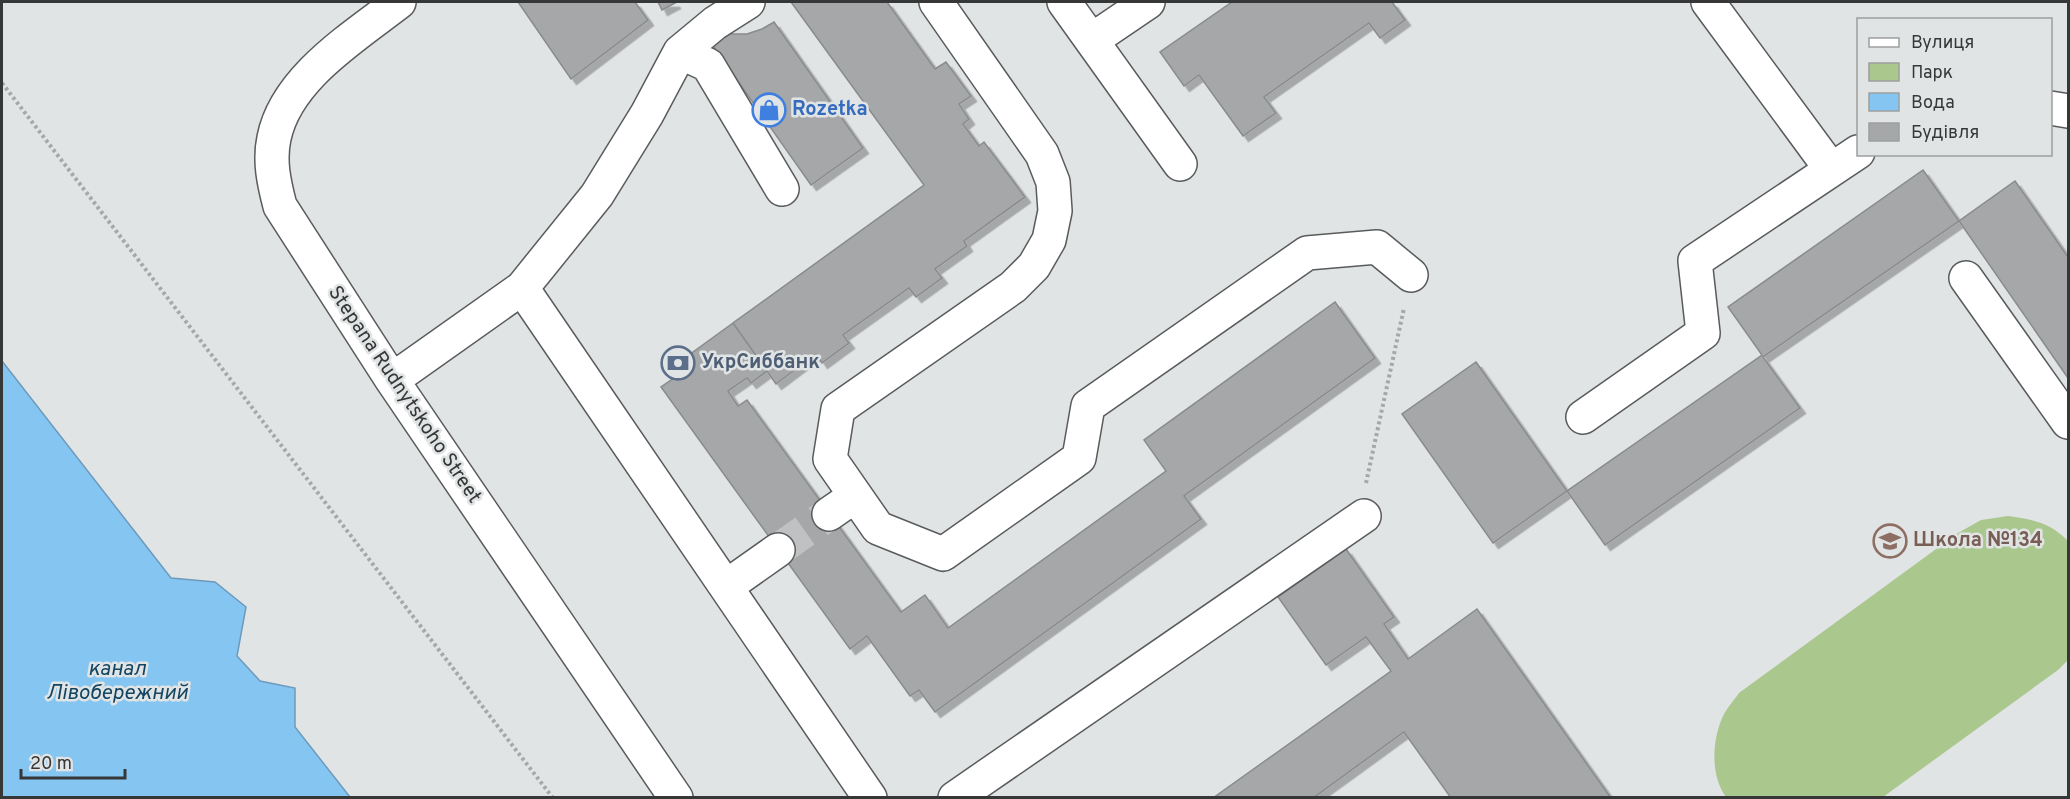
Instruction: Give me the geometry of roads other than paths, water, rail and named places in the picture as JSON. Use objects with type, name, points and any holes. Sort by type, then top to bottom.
[{"type":"street","name":"Stepana Rudnytskoho Street","points":[[399,2],[318,66],[302,81],[286,104],[278,122],[272,157],[273,177],[280,206],[393,380],[676,798]]},
{"type":"street","points":[[393,380],[522,288],[597,195],[647,114],[680,52],[715,23],[748,2]]},
{"type":"street","points":[[936,2],[1042,154],[1053,182],[1055,211],[1049,240],[1034,266],[1013,287],[838,409],[830,459],[878,528],[943,554],[1079,458],[1088,406],[1307,254],[1377,247],[1411,275]]},
{"type":"street","points":[[1064,2],[1180,164]]},
{"type":"street","points":[[1092,40],[1148,2]]},
{"type":"street","points":[[1708,2],[1830,169]]},
{"type":"street","points":[[680,52],[708,65],[782,189]]},
{"type":"street","points":[[2052,108],[2068,111]]},
{"type":"street","points":[[1583,417],[1703,333],[1695,261],[1857,153]]},
{"type":"street","points":[[1965,278],[2068,422]]},
{"type":"street","points":[[522,288],[870,798]]},
{"type":"street","points":[[829,514],[855,496]]},
{"type":"street","points":[[955,798],[1364,516]]},
{"type":"street","points":[[727,586],[778,550]]},
{"type":"water","name":"канал Лівобережний","points":[[2,361],[171,578],[215,582],[246,607],[237,656],[260,681],[295,688],[295,727],[350,797],[2,797]]},
{"type":"tunnel","points":[[778,550],[829,514]]},
{"type":"place","name":"Rozetka","points":[[769,110]]},
{"type":"place","name":"УкрСиббанк","points":[[678,363]]},
{"type":"place","name":"Школа №134","points":[[1890,541]]}]
